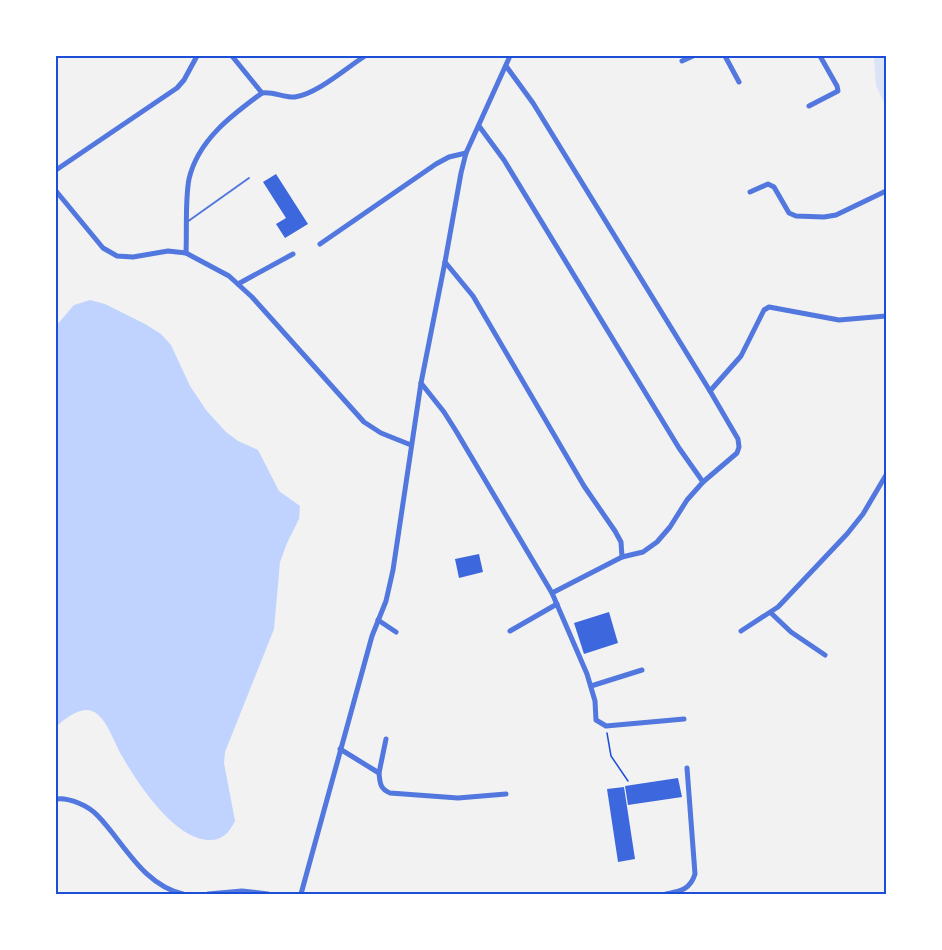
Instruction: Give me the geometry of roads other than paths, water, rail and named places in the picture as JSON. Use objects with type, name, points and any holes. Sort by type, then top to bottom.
[{"type":"street","points":[[56,170],[177,88],[184,80],[196,56]]},
{"type":"street","points":[[232,56],[262,93]]},
{"type":"street","points":[[186,253],[189,180],[199,156],[214,132],[262,93],[268,92],[291,98],[302,96],[365,56]]},
{"type":"street","points":[[301,894],[340,749],[393,570],[421,383],[466,153],[510,56]]},
{"type":"street","points":[[682,61],[693,56]]},
{"type":"street","points":[[725,56],[739,82]]},
{"type":"street","points":[[808,106],[838,91],[820,56]]},
{"type":"street","points":[[506,66],[533,104],[710,391],[738,439],[739,447],[737,453],[703,482],[687,500],[670,527],[657,542],[644,552],[622,557],[552,593]]},
{"type":"street","points":[[479,126],[504,160],[679,448],[703,482]]},
{"type":"street","points":[[320,244],[436,164],[449,157],[466,153]]},
{"type":"street","points":[[750,192],[768,184],[774,186],[789,213],[796,216],[824,217],[836,215],[886,191]]},
{"type":"street","points":[[56,191],[103,248],[117,256],[133,257],[168,250],[186,253],[229,276],[252,297],[364,422],[381,433],[411,445]]},
{"type":"street","points":[[238,284],[293,254]]},
{"type":"street","points":[[445,262],[473,296],[584,486],[615,531],[621,542],[622,557]]},
{"type":"street","points":[[710,391],[741,356],[764,310],[769,307],[839,320],[886,316]]},
{"type":"street","points":[[421,383],[456,431],[552,593],[591,686],[596,720],[606,726],[684,719]]},
{"type":"street","points":[[741,631],[771,613],[847,534],[863,514],[886,475]]},
{"type":"street","points":[[510,631],[557,604]]},
{"type":"street","points":[[771,613],[791,632],[825,655]]},
{"type":"street","points":[[378,620],[396,632]]},
{"type":"street","points":[[591,686],[642,670]]},
{"type":"street","points":[[386,739],[379,773],[380,785],[384,791],[458,798],[506,794]]},
{"type":"street","points":[[340,749],[379,773]]},
{"type":"street","points":[[666,894],[685,889],[692,884],[695,874],[687,768]]},
{"type":"street","points":[[56,799],[63,798],[79,803],[97,814],[134,862],[168,890],[183,894]]},
{"type":"street","points":[[208,894],[242,891],[268,894]]},
{"type":"lane","points":[[187,222],[249,178]]},
{"type":"water","points":[[90,300],[105,304],[161,334],[171,345],[190,386],[206,410],[226,432],[238,441],[258,450],[279,491],[300,506],[299,519],[280,562],[274,629],[225,752],[224,763],[235,821],[227,833],[217,839],[207,840],[194,837],[169,819],[137,781],[106,724],[97,714],[82,710],[68,717],[56,727],[56,326],[74,305]]}]
